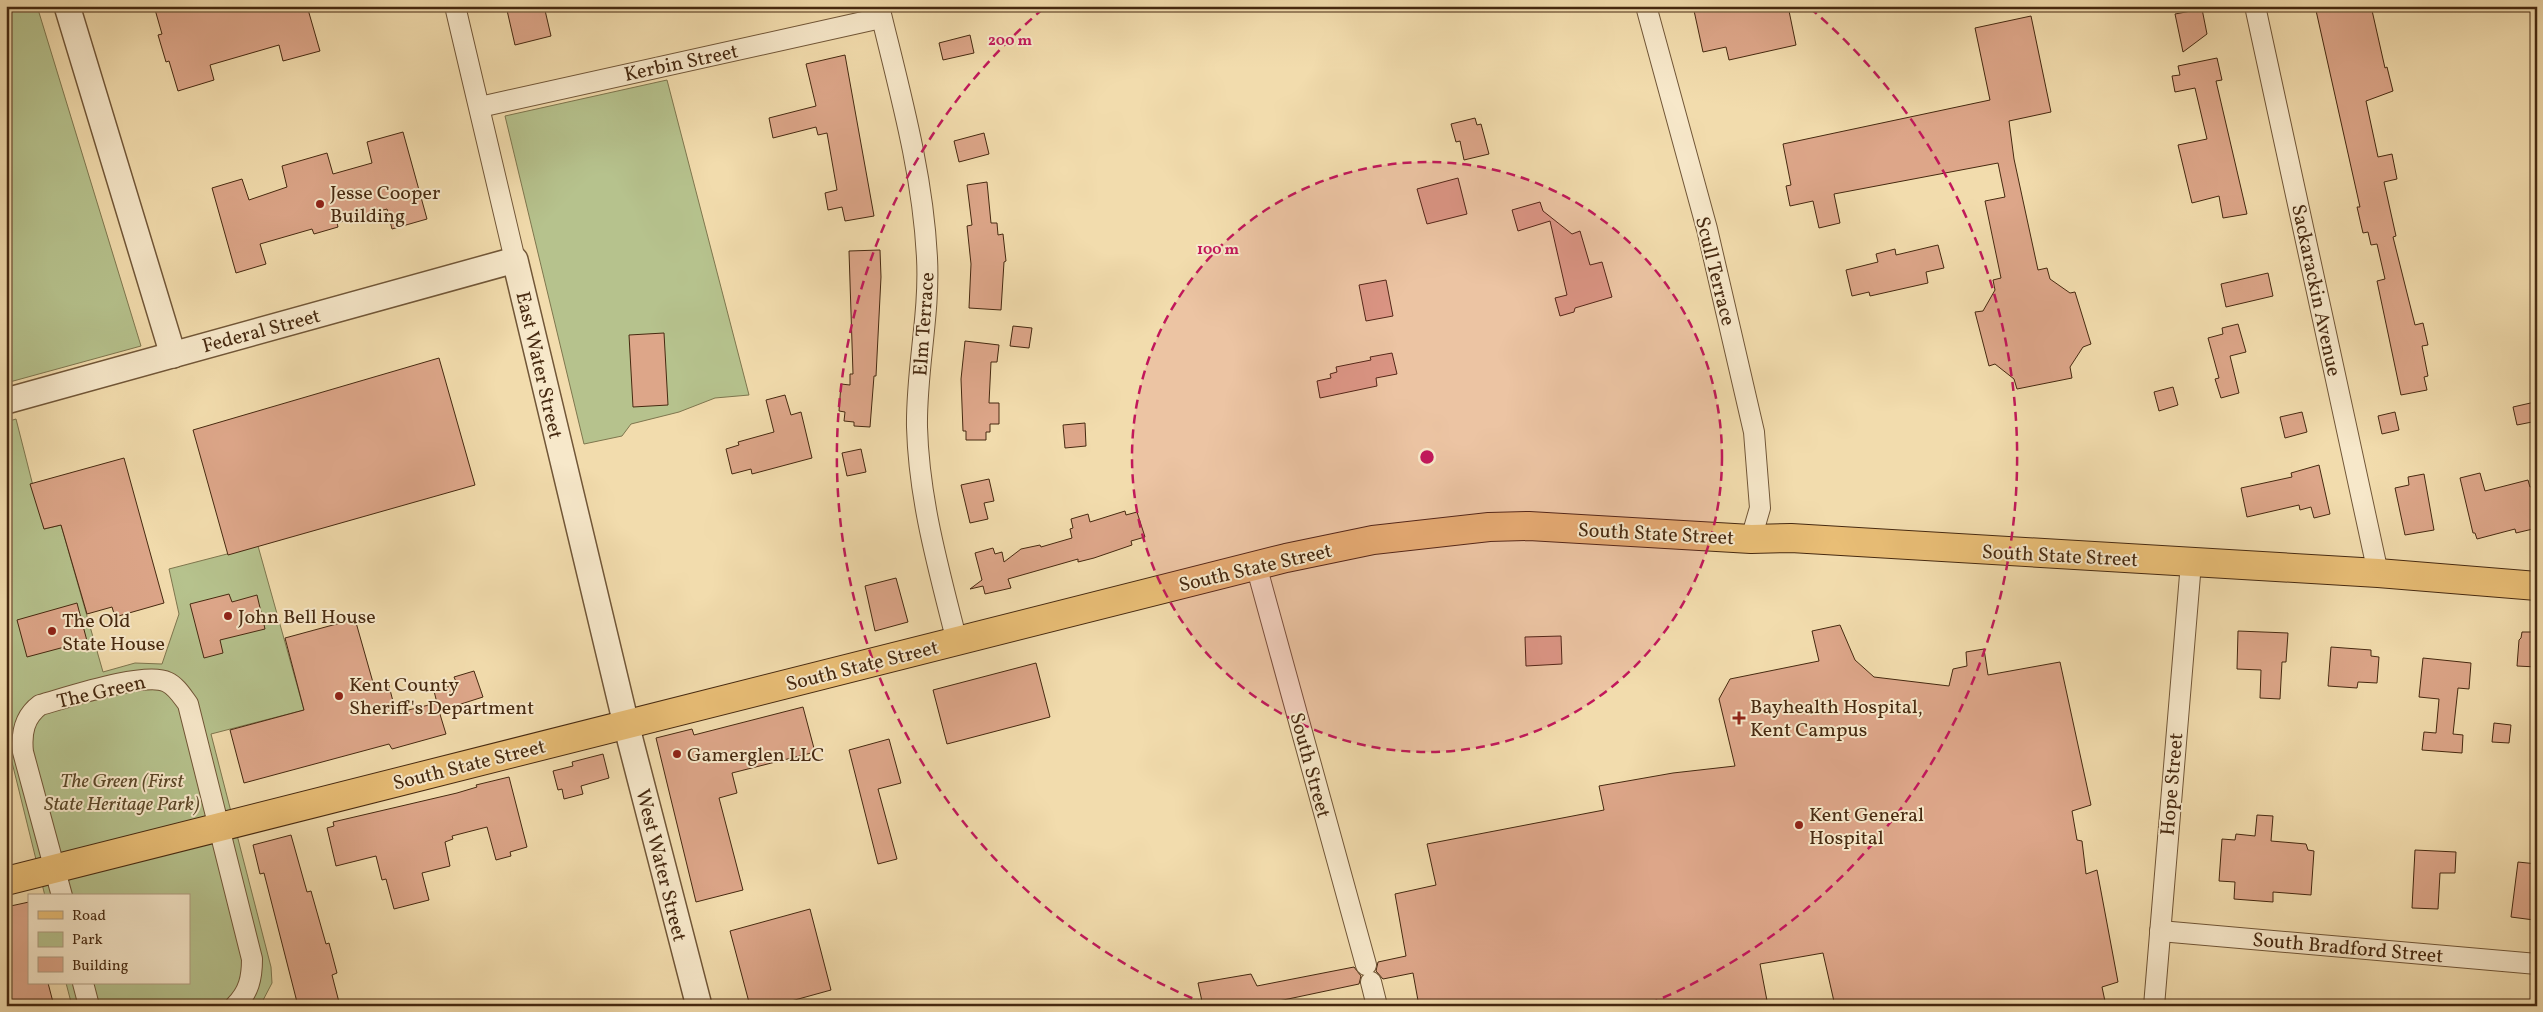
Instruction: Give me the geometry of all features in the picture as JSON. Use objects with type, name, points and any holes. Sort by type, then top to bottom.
[{"type":"main road","name":"South State Street","points":[[6,881],[1256,565],[1372,540],[1489,527],[1529,526],[1751,539],[1791,538],[2378,573],[2537,586]]},
{"type":"street","points":[[67,6],[173,355]]},
{"type":"street","name":"East Water Street","points":[[455,6],[626,724]]},
{"type":"street","name":"Scull Terrace","points":[[1646,6],[1707,229],[1754,432],[1760,508],[1751,539]]},
{"type":"street","name":"Sackarackin Avenue","points":[[2255,6],[2378,573]]},
{"type":"street","name":"Kerbin Street","points":[[480,107],[880,12]]},
{"type":"street","name":"Elm Terrace","points":[[880,12],[914,159],[924,213],[927,260],[917,425],[920,477],[925,515],[957,642]]},
{"type":"street","name":"Federal Street","points":[[6,401],[515,260]]},
{"type":"street","name":"Hope Street","points":[[2154,1006],[2191,563]]},
{"type":"street","name":"South Street","points":[[1256,565],[1377,1006]]},
{"type":"street","name":"The Green","points":[[61,894],[23,752],[22,738],[25,724],[31,712],[40,705],[146,678],[168,682],[179,691],[188,704],[252,958],[252,977],[248,989],[235,1006]]},
{"type":"street","name":"West Water Street","points":[[626,724],[699,1006]]},
{"type":"street","name":"South Bradford Street","points":[[2160,932],[2537,964]]},
{"type":"street","points":[[83,984],[89,1006]]},
{"type":"green space","points":[[6,6],[37,6],[141,346],[6,383]]},
{"type":"green space","points":[[667,80],[749,395],[715,398],[679,412],[631,424],[622,436],[584,444],[505,116]]},
{"type":"green space","name":"The Green (First State Heritage Park)","points":[[16,419],[44,529],[61,525],[103,672],[135,663],[162,664],[179,614],[169,569],[258,546],[304,710],[211,734],[271,967],[272,983],[260,1006],[72,1006],[66,984],[190,984],[190,894],[45,894],[7,742],[6,422]]},
{"type":"building","points":[[154,6],[307,6],[320,51],[283,61],[279,45],[210,65],[214,80],[178,91],[169,61],[166,62],[158,35],[162,34]]},
{"type":"building","points":[[506,6],[544,6],[551,36],[515,45]]},
{"type":"building","points":[[1693,6],[1788,6],[1796,45],[1729,60],[1726,47],[1703,52]]},
{"type":"building","points":[[2315,6],[2371,6],[2385,68],[2387,67],[2393,91],[2366,101],[2378,157],[2392,154],[2397,179],[2384,182],[2396,236],[2393,237],[2415,325],[2423,323],[2428,345],[2422,346],[2428,376],[2424,377],[2427,390],[2401,395],[2377,281],[2385,279],[2377,244],[2371,245],[2368,232],[2363,233],[2357,207],[2360,207]]},
{"type":"building","points":[[2202,9],[2207,34],[2183,52],[2175,14]]},
{"type":"building","points":[[2031,16],[2051,112],[2009,121],[2014,159],[2038,270],[2047,268],[2050,279],[2070,293],[2075,292],[2091,344],[2083,347],[2070,367],[2072,378],[2017,389],[2014,379],[1995,364],[1989,366],[1975,312],[1983,311],[1995,290],[1993,280],[2001,278],[1985,201],[2005,197],[1998,163],[1834,194],[1840,223],[1819,228],[1813,201],[1790,206],[1786,186],[1791,185],[1783,144],[1990,100],[1975,28]]},
{"type":"building","points":[[970,35],[974,53],[943,60],[939,43]]},
{"type":"building","points":[[845,55],[874,216],[845,221],[842,207],[828,210],[825,193],[837,190],[827,133],[818,135],[816,127],[773,138],[769,118],[816,106],[806,64]]},
{"type":"building","points":[[2217,58],[2222,80],[2216,81],[2247,214],[2223,218],[2219,196],[2192,203],[2178,145],[2207,139],[2195,88],[2175,92],[2172,76],[2180,75],[2178,66]]},
{"type":"building","points":[[1475,118],[1477,125],[1481,124],[1489,154],[1464,160],[1460,141],[1456,142],[1451,124]]},
{"type":"building","name":"Jesse Cooper Building","points":[[403,132],[427,219],[392,229],[387,209],[337,223],[338,227],[314,234],[312,229],[260,244],[266,264],[236,273],[212,188],[242,179],[249,200],[287,187],[282,166],[327,153],[333,174],[372,163],[367,142]]},
{"type":"building","points":[[984,133],[989,154],[959,162],[954,141]]},
{"type":"building","points":[[1458,178],[1467,214],[1427,224],[1417,189]]},
{"type":"building","points":[[987,182],[991,223],[997,223],[998,235],[1003,234],[1006,261],[1004,262],[1001,310],[969,308],[971,264],[967,226],[972,225],[967,185]]},
{"type":"building","points":[[1540,202],[1543,211],[1572,234],[1580,231],[1590,265],[1602,262],[1612,297],[1575,308],[1574,312],[1560,316],[1555,298],[1567,295],[1550,221],[1518,231],[1512,210]]},
{"type":"building","points":[[1938,245],[1944,268],[1926,272],[1928,283],[1870,296],[1869,292],[1852,296],[1846,270],[1878,262],[1876,254],[1895,249],[1896,255]]},
{"type":"building","points":[[880,250],[881,277],[876,376],[874,376],[870,427],[854,426],[854,422],[844,421],[845,412],[839,411],[841,384],[850,385],[850,374],[853,374],[849,251]]},
{"type":"building","points":[[2268,273],[2273,296],[2226,307],[2221,284]]},
{"type":"building","points":[[1386,280],[1393,316],[1366,321],[1359,285]]},
{"type":"building","points":[[2238,324],[2246,352],[2230,356],[2239,393],[2221,398],[2215,379],[2219,378],[2208,338],[2223,334],[2222,328]]},
{"type":"building","points":[[1013,326],[1032,328],[1029,348],[1010,346]]},
{"type":"building","points":[[664,333],[668,405],[633,407],[629,335]]},
{"type":"building","points":[[965,341],[999,345],[997,362],[991,362],[989,403],[999,403],[999,424],[990,424],[990,432],[986,432],[986,440],[966,440],[966,431],[963,431],[961,379]]},
{"type":"building","points":[[1392,353],[1397,374],[1376,378],[1377,386],[1320,398],[1317,381],[1331,378],[1330,374],[1337,372],[1336,367],[1371,360],[1370,357]]},
{"type":"building","points":[[439,358],[475,485],[228,555],[193,430]]},
{"type":"building","points":[[2173,387],[2178,405],[2159,411],[2154,392]]},
{"type":"building","points":[[785,395],[791,415],[801,412],[812,458],[752,474],[751,469],[732,474],[726,449],[739,445],[738,442],[774,432],[766,400]]},
{"type":"building","points":[[2535,402],[2537,421],[2517,425],[2513,407]]},
{"type":"building","points":[[2302,412],[2307,432],[2285,438],[2280,417]]},
{"type":"building","points":[[2395,412],[2399,430],[2382,434],[2378,416]]},
{"type":"building","points":[[1085,423],[1086,446],[1065,448],[1063,425]]},
{"type":"building","points":[[861,449],[866,472],[847,476],[842,453]]},
{"type":"building","points":[[124,458],[164,603],[115,617],[112,607],[87,614],[61,525],[44,529],[30,484]]},
{"type":"building","points":[[2319,465],[2330,514],[2314,518],[2311,507],[2300,510],[2299,505],[2247,517],[2241,488],[2292,477],[2291,473]]},
{"type":"building","points":[[2480,473],[2485,491],[2528,480],[2530,487],[2537,486],[2537,528],[2516,533],[2515,529],[2477,539],[2475,533],[2473,533],[2460,478]]},
{"type":"building","points":[[2424,474],[2434,530],[2405,535],[2395,488],[2409,485],[2408,477]]},
{"type":"building","points":[[989,479],[994,501],[984,503],[988,519],[970,523],[961,485]]},
{"type":"building","points":[[1125,511],[1126,515],[1137,512],[1145,537],[1131,541],[1132,545],[1094,558],[1078,562],[1078,559],[1008,579],[1011,588],[985,594],[983,586],[970,589],[982,580],[975,553],[993,548],[995,554],[1002,552],[1004,562],[1021,549],[1040,545],[1041,547],[1072,538],[1070,529],[1073,528],[1071,519],[1088,514],[1090,522]]},
{"type":"building","points":[[896,578],[908,622],[875,631],[865,586]]},
{"type":"building","name":"John Bell House","points":[[229,594],[232,602],[257,595],[265,629],[220,640],[223,653],[204,658],[190,604]]},
{"type":"building","name":"The Old State House","points":[[77,603],[87,641],[27,657],[17,620]]},
{"type":"building","name":"Kent County Sheriff's Department","points":[[355,619],[374,686],[388,682],[396,713],[437,703],[434,691],[457,684],[454,677],[474,671],[483,697],[439,711],[446,734],[392,749],[389,744],[244,783],[230,730],[304,710],[285,638]]},
{"type":"building","name":"Kent General Hospital","points":[[1840,625],[1855,660],[1874,677],[1949,686],[1953,669],[1967,666],[1966,652],[1984,649],[1988,675],[2060,662],[2091,805],[2072,811],[2077,840],[2082,841],[2086,874],[2097,870],[2118,982],[2102,987],[2106,1006],[1835,1006],[1823,953],[1760,964],[1768,1006],[1419,1006],[1413,973],[1383,979],[1376,971],[1378,962],[1406,956],[1395,894],[1436,885],[1427,844],[1604,810],[1599,786],[1673,773],[1735,766],[1719,699],[1730,679],[1819,661],[1812,631]]},
{"type":"building","points":[[2238,631],[2288,633],[2286,662],[2282,662],[2280,699],[2260,698],[2261,670],[2237,669]]},
{"type":"building","points":[[2522,632],[2537,632],[2537,667],[2517,666],[2519,640]]},
{"type":"building","points":[[1561,636],[1562,664],[1526,666],[1525,637]]},
{"type":"building","points":[[2331,647],[2371,650],[2371,656],[2379,657],[2377,683],[2358,682],[2357,688],[2328,686]]},
{"type":"building","points":[[2423,658],[2471,663],[2469,689],[2458,688],[2453,734],[2463,735],[2462,753],[2422,750],[2424,732],[2436,733],[2439,699],[2419,697]]},
{"type":"building","points":[[1036,663],[1050,717],[947,744],[933,690]]},
{"type":"building","points":[[803,707],[815,752],[732,773],[737,793],[719,798],[743,890],[696,902],[656,738],[692,729],[694,735]]},
{"type":"building","points":[[2494,723],[2511,725],[2509,743],[2492,742]]},
{"type":"building","points":[[889,739],[901,783],[878,789],[897,859],[878,864],[849,750]]},
{"type":"building","points":[[603,754],[609,778],[581,786],[583,794],[564,799],[562,789],[558,790],[553,771],[573,766],[572,762]]},
{"type":"building","points":[[509,777],[527,847],[510,852],[511,856],[496,860],[487,827],[452,836],[453,839],[445,842],[450,866],[422,873],[429,900],[394,909],[386,879],[382,880],[376,856],[336,866],[327,828],[334,826],[333,822],[457,793],[477,787],[476,785]]},
{"type":"building","points":[[2257,815],[2273,816],[2271,841],[2306,844],[2308,850],[2314,851],[2311,895],[2273,892],[2273,902],[2234,899],[2235,882],[2219,881],[2222,839],[2235,840],[2236,834],[2255,836]]},
{"type":"building","points":[[291,835],[307,892],[311,891],[326,944],[329,943],[337,973],[332,975],[340,1006],[298,1006],[264,873],[260,874],[253,845]]},
{"type":"building","points":[[2415,850],[2456,852],[2455,873],[2440,873],[2438,909],[2412,908]]},
{"type":"building","points":[[2518,862],[2537,864],[2534,920],[2511,917]]},
{"type":"building","points":[[28,902],[28,984],[48,984],[54,1006],[20,1006],[19,1002],[6,1005],[6,907]]},
{"type":"building","points":[[810,909],[831,990],[773,1006],[750,1006],[730,931]]},
{"type":"building","points":[[1354,967],[1361,976],[1359,984],[1255,1006],[1203,1006],[1198,983],[1251,974],[1257,986]]},
{"type":"place","name":"Jesse Cooper Building","points":[[320,204]]},
{"type":"place","name":"John Bell House","points":[[228,616]]},
{"type":"place","name":"The Old State House","points":[[52,631]]},
{"type":"place","name":"Kent County Sheriff's Department","points":[[339,696]]},
{"type":"place","name":"Bayhealth Hospital, Kent Campus","points":[[1739,718]]},
{"type":"place","name":"Gamerglen LLC","points":[[677,754]]},
{"type":"place","name":"Kent General Hospital","points":[[1799,825]]}]
